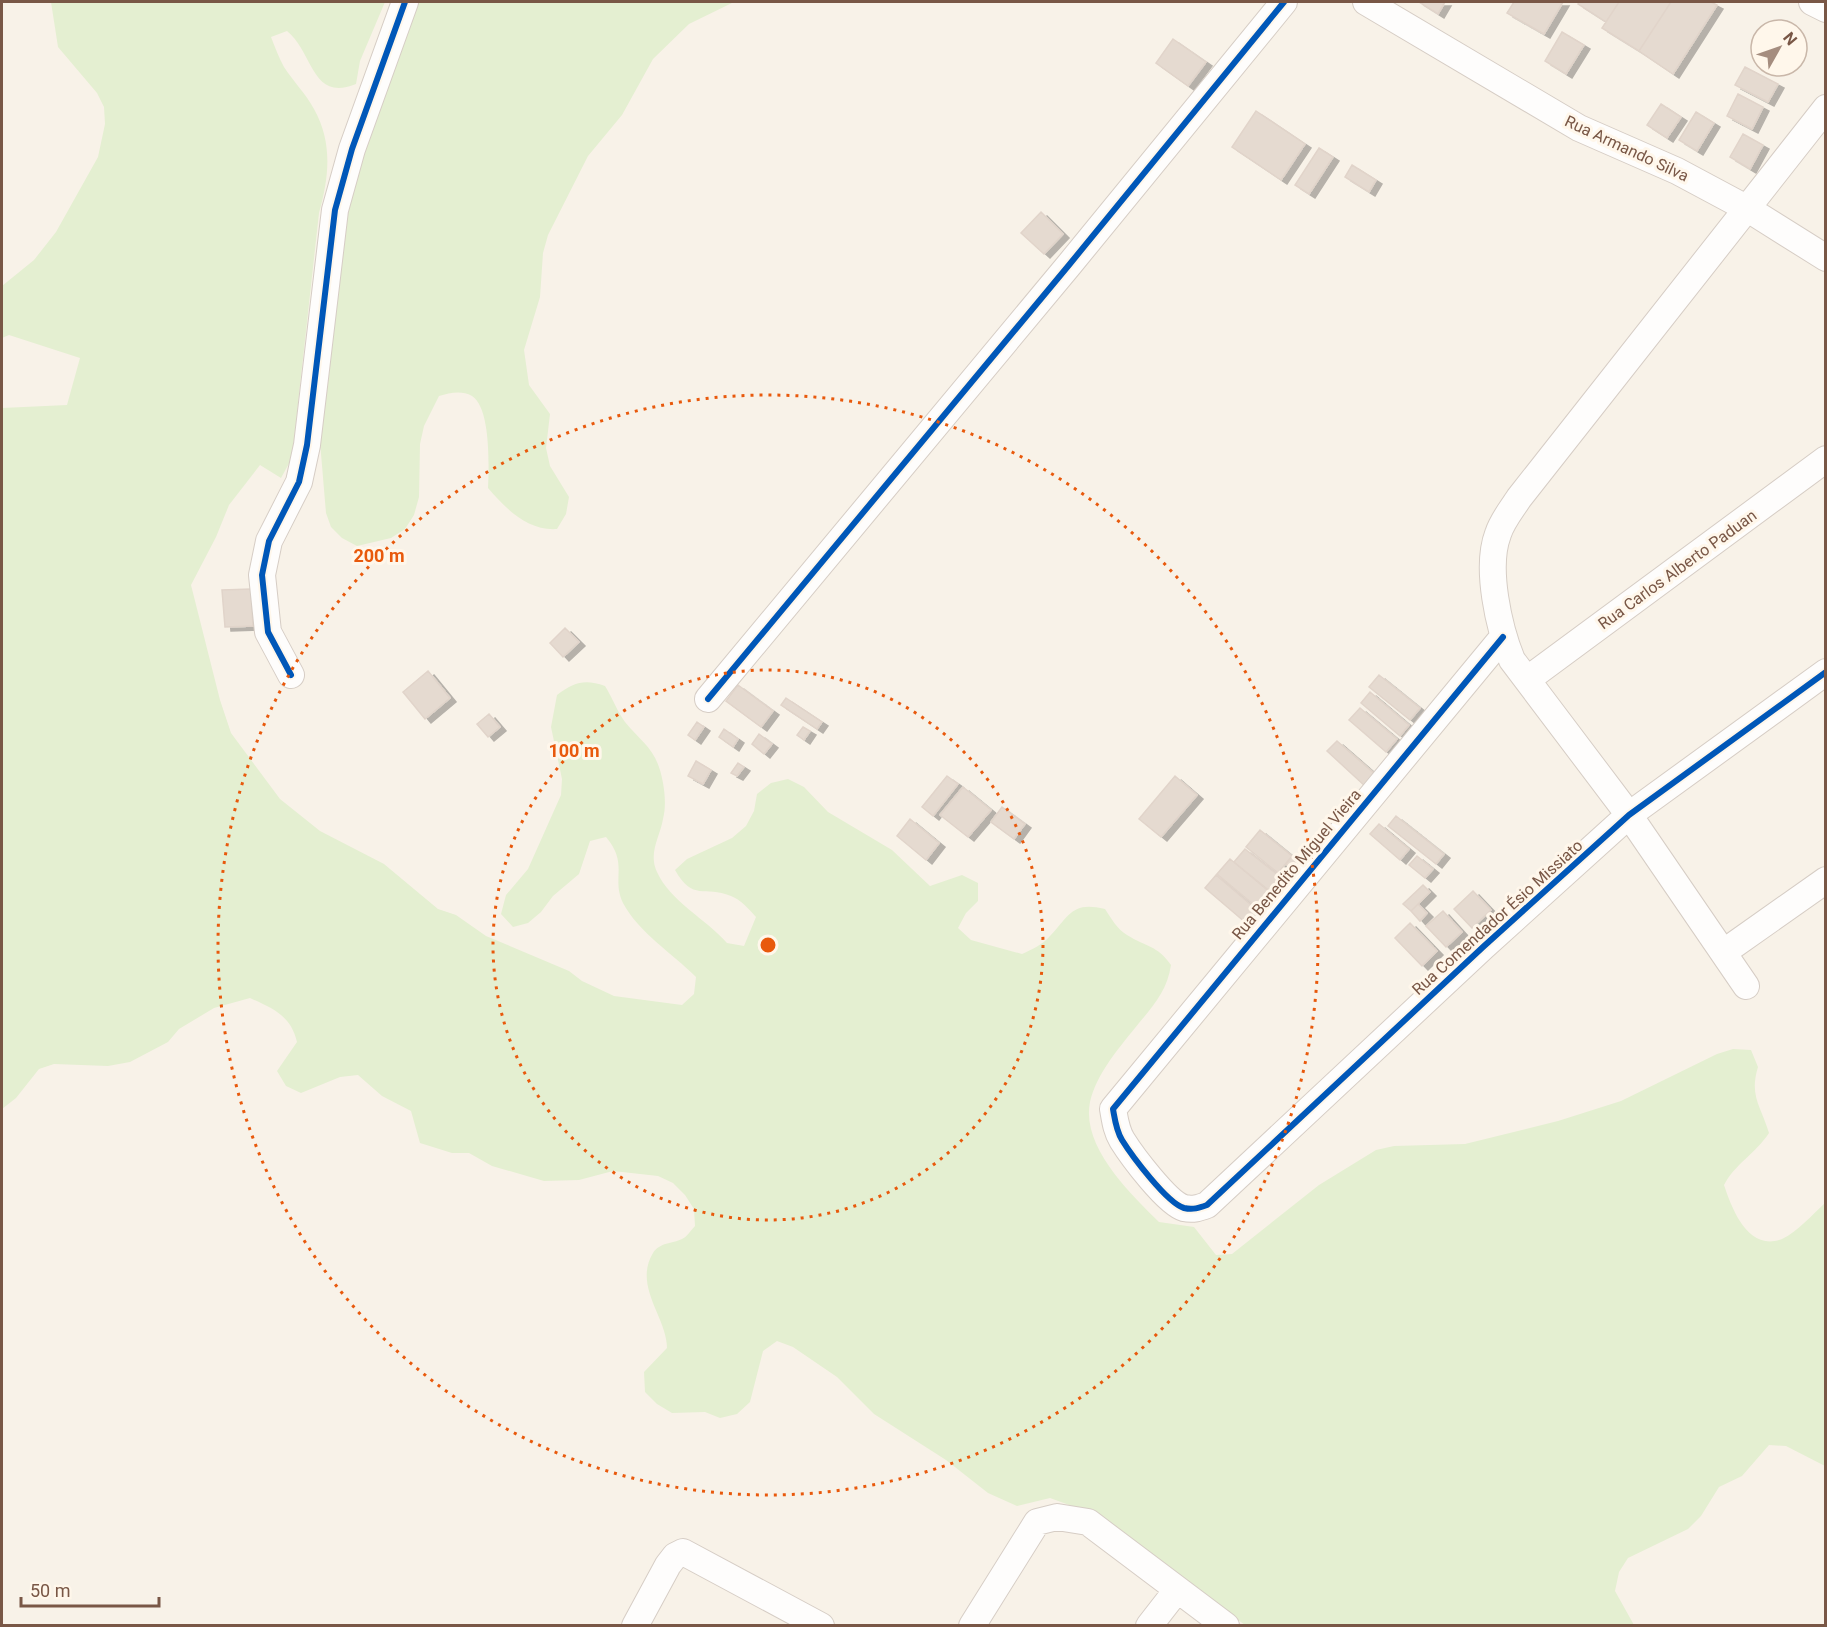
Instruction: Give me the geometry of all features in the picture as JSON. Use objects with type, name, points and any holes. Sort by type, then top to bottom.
[{"type":"street","points":[[291,675],[268,632],[262,575],[268,541],[299,482],[305,454],[335,210],[352,149],[405,2]]},
{"type":"street","points":[[708,699],[1069,265],[1284,2]]},
{"type":"street","name":"Rua Armando Silva","points":[[1366,2],[1578,128],[1677,171],[1748,209],[1826,258]]},
{"type":"street","points":[[1812,2],[1826,9]]},
{"type":"street","points":[[1746,986],[1629,815],[1512,660],[1503,637],[1493,558],[1498,533],[1519,498],[1826,108]]},
{"type":"street","name":"Rua Carlos Alberto Paduan","points":[[1528,679],[1826,459]]},
{"type":"street","name":"Rua Benedito Miguel Vieira","points":[[1207,1205],[1190,1208],[1170,1201],[1122,1140],[1115,1124],[1113,1109],[1503,637]]},
{"type":"street","name":"Rua Comendador Ésio Missiato","points":[[1207,1205],[1483,946],[1629,815],[1826,672]]},
{"type":"street","points":[[1724,952],[1826,880]]},
{"type":"street","points":[[972,1626],[1037,1522],[1057,1517],[1088,1522],[1226,1626]]},
{"type":"street","points":[[635,1626],[668,1565],[675,1556],[683,1552],[821,1626]]},
{"type":"street","points":[[1149,1626],[1177,1590]]},
{"type":"green space","points":[[51,2],[385,2],[360,61],[356,84],[341,88],[330,86],[322,81],[296,40],[287,31],[271,37],[284,67],[311,103],[320,122],[327,147],[327,173],[319,213],[292,458],[281,478],[260,465],[229,505],[216,537],[191,585],[220,700],[231,733],[280,799],[320,831],[384,864],[438,909],[456,915],[486,936],[569,971],[582,981],[614,996],[682,1005],[694,994],[696,977],[647,933],[630,914],[620,894],[617,855],[606,837],[590,841],[579,874],[553,896],[541,912],[528,923],[513,927],[501,914],[506,895],[528,869],[561,795],[562,779],[551,727],[557,695],[569,687],[586,682],[605,686],[625,722],[644,742],[657,762],[664,787],[665,806],[654,852],[657,872],[670,892],[727,943],[744,946],[756,917],[741,902],[731,896],[700,891],[688,886],[675,870],[687,859],[732,838],[746,826],[754,811],[757,794],[771,783],[788,779],[804,787],[828,812],[892,850],[930,886],[962,875],[978,883],[978,901],[966,913],[958,928],[971,940],[1022,954],[1044,942],[1067,916],[1078,908],[1105,909],[1123,933],[1156,950],[1171,965],[1158,999],[1115,1054],[1097,1082],[1090,1102],[1089,1119],[1093,1136],[1100,1152],[1122,1184],[1159,1222],[1194,1227],[1216,1255],[1232,1254],[1319,1185],[1376,1150],[1394,1146],[1465,1144],[1558,1121],[1621,1101],[1717,1054],[1733,1049],[1751,1050],[1758,1067],[1755,1094],[1769,1133],[1724,1185],[1743,1226],[1760,1239],[1770,1241],[1782,1239],[1793,1232],[1825,1203],[1825,1466],[1786,1446],[1769,1445],[1742,1476],[1719,1487],[1701,1516],[1688,1529],[1628,1558],[1619,1572],[1615,1591],[1634,1625],[1245,1625],[1091,1513],[1050,1498],[1017,1506],[988,1493],[946,1460],[874,1414],[837,1377],[793,1347],[777,1341],[763,1351],[750,1402],[737,1414],[720,1418],[705,1412],[672,1413],[657,1404],[645,1392],[644,1372],[667,1348],[666,1337],[649,1290],[648,1265],[656,1249],[684,1238],[695,1226],[694,1209],[673,1183],[658,1176],[613,1171],[579,1180],[544,1181],[492,1166],[469,1153],[452,1153],[420,1143],[411,1111],[382,1096],[358,1075],[340,1077],[301,1093],[286,1086],[277,1071],[297,1042],[294,1033],[280,1014],[250,998],[214,1008],[179,1029],[168,1042],[130,1062],[108,1066],[54,1064],[39,1069],[16,1098],[2,1109],[2,408],[67,405],[80,358],[9,335],[2,338],[2,286],[34,260],[56,232],[98,157],[105,124],[104,107],[97,93],[58,47]]},
{"type":"green space","points":[[416,2],[734,2],[689,24],[653,59],[622,115],[588,156],[548,235],[543,253],[540,297],[524,350],[529,385],[550,414],[546,448],[550,466],[569,497],[566,514],[557,529],[546,529],[518,517],[488,488],[489,467],[483,413],[472,396],[456,393],[439,396],[424,426],[420,444],[419,497],[414,515],[405,529],[391,538],[357,546],[342,538],[331,527],[326,513],[319,430],[347,194]]},
{"type":"building","points":[[1419,2],[1445,2],[1438,14]]},
{"type":"building","points":[[1514,2],[1563,2],[1544,34],[1507,13]]},
{"type":"building","points":[[1579,2],[1619,2],[1606,22],[1578,4]]},
{"type":"building","points":[[1619,2],[1671,2],[1639,51],[1602,28]]},
{"type":"building","points":[[1671,2],[1711,2],[1717,5],[1673,74],[1639,51]]},
{"type":"building","points":[[1562,32],[1584,45],[1566,74],[1545,61]]},
{"type":"building","points":[[1173,39],[1206,62],[1188,86],[1156,63]]},
{"type":"building","points":[[1745,67],[1749,69],[1749,78],[1766,78],[1778,84],[1768,102],[1735,85]]},
{"type":"building","points":[[1738,94],[1763,107],[1752,129],[1727,116]]},
{"type":"building","points":[[1661,104],[1681,117],[1667,138],[1647,125]]},
{"type":"building","points":[[1256,111],[1305,144],[1281,180],[1232,147]]},
{"type":"building","points":[[1696,112],[1714,123],[1697,151],[1679,140]]},
{"type":"building","points":[[1743,134],[1763,145],[1750,169],[1730,157]]},
{"type":"building","points":[[1319,148],[1333,157],[1309,194],[1295,185]]},
{"type":"building","points":[[1352,165],[1376,180],[1369,192],[1345,177]]},
{"type":"building","points":[[1041,212],[1063,234],[1044,254],[1021,233]]},
{"type":"building","points":[[251,589],[253,626],[225,627],[222,590]]},
{"type":"building","points":[[565,628],[579,642],[563,657],[550,643]]},
{"type":"building","points":[[428,671],[450,698],[425,719],[403,692]]},
{"type":"building","points":[[1379,675],[1420,708],[1410,720],[1369,687]]},
{"type":"building","points":[[738,685],[773,711],[761,727],[726,701]]},
{"type":"building","points":[[1370,692],[1409,725],[1400,736],[1361,703]]},
{"type":"building","points":[[786,698],[822,722],[817,729],[781,705]]},
{"type":"building","points":[[1360,708],[1397,739],[1386,752],[1349,720]]},
{"type":"building","points":[[489,714],[500,727],[488,737],[477,724]]},
{"type":"building","points":[[697,722],[704,727],[695,740],[688,735]]},
{"type":"building","points":[[803,727],[810,731],[804,740],[797,735]]},
{"type":"building","points":[[724,729],[738,739],[733,747],[719,737]]},
{"type":"building","points":[[759,734],[772,744],[764,754],[752,744]]},
{"type":"building","points":[[1337,741],[1376,775],[1366,787],[1327,751]]},
{"type":"building","points":[[696,761],[711,770],[703,784],[688,776]]},
{"type":"building","points":[[738,763],[744,767],[737,776],[731,773]]},
{"type":"building","points":[[947,776],[958,784],[933,816],[922,807]]},
{"type":"building","points":[[1175,776],[1197,795],[1161,837],[1139,819]]},
{"type":"building","points":[[963,787],[991,810],[968,837],[940,815]]},
{"type":"building","points":[[1002,807],[1025,824],[1014,839],[991,822]]},
{"type":"building","points":[[1396,816],[1444,854],[1436,864],[1388,826]]},
{"type":"building","points":[[910,819],[939,843],[926,860],[897,836]]},
{"type":"building","points":[[1379,824],[1409,849],[1400,860],[1370,834]]},
{"type":"building","points":[[1260,830],[1292,856],[1278,873],[1246,847]]},
{"type":"building","points":[[1245,849],[1283,879],[1272,893],[1234,862]]},
{"type":"building","points":[[1292,856],[1302,864],[1296,872],[1286,864]]},
{"type":"building","points":[[1417,856],[1433,869],[1425,878],[1409,865]]},
{"type":"building","points":[[1230,859],[1272,894],[1259,909],[1217,874]]},
{"type":"building","points":[[1216,875],[1257,910],[1246,923],[1205,888]]},
{"type":"building","points":[[1423,885],[1430,892],[1411,911],[1403,904]]},
{"type":"building","points":[[1473,891],[1491,910],[1472,928],[1454,909]]},
{"type":"building","points":[[1418,904],[1427,913],[1420,921],[1411,911]]},
{"type":"building","points":[[1443,911],[1462,932],[1446,947],[1426,926]]},
{"type":"building","points":[[1410,923],[1437,951],[1422,966],[1395,938]]},
{"type":"cycle path","points":[[291,675],[268,632],[262,575],[269,541],[299,482],[307,445],[335,210],[352,149],[405,2]]},
{"type":"cycle path","points":[[708,699],[1069,265],[1284,2]]},
{"type":"cycle path","points":[[1503,637],[1113,1109],[1118,1132],[1127,1147],[1150,1178],[1169,1198],[1184,1208],[1199,1208],[1207,1205],[1483,947],[1629,815],[1826,672]]}]
